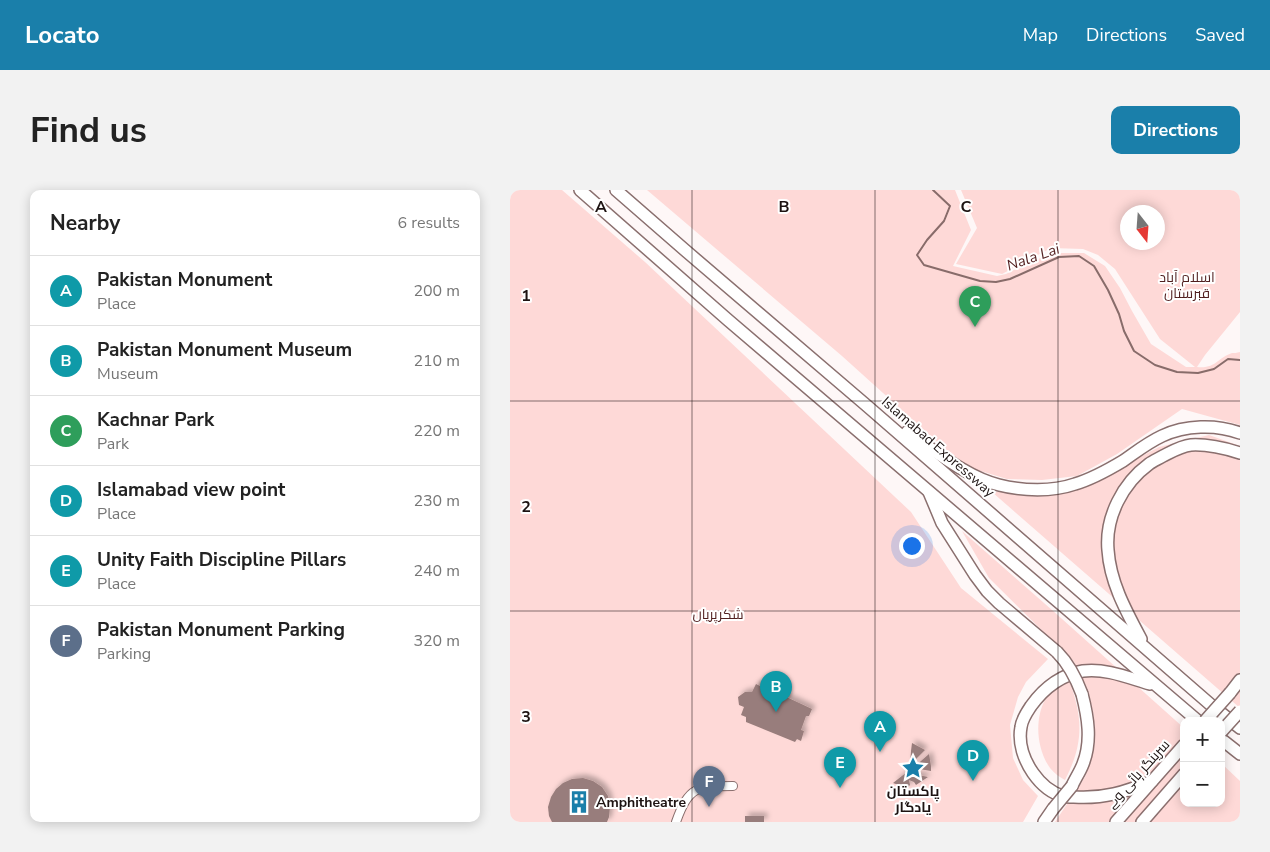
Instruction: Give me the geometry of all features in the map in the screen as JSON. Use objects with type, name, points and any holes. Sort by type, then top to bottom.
[{"type":"highway","points":[[580,190],[728,320],[1193,717]]},
{"type":"highway","name":"Islamabad Expressway","points":[[616,190],[1240,728]]},
{"type":"highway","points":[[866,405],[972,476],[1000,486],[1023,488],[1050,489],[1075,484],[1111,468],[1163,435],[1188,428],[1222,428],[1240,433]]},
{"type":"highway","points":[[1144,645],[1119,595],[1111,568],[1108,549],[1108,524],[1119,499],[1129,483],[1149,464],[1172,451],[1189,445],[1212,445],[1240,453]]},
{"type":"highway","points":[[928,490],[942,523],[987,591],[1057,652],[1067,662],[1078,682],[1087,716],[1089,741],[1083,763],[1072,786],[1044,822]]},
{"type":"highway","points":[[1154,685],[1105,671],[1083,671],[1062,677],[1039,694],[1027,712],[1021,726],[1020,747],[1028,766],[1040,781],[1049,790],[1062,796],[1090,798],[1113,795],[1156,776]]},
{"type":"highway","points":[[1209,717],[1240,680]]},
{"type":"highway","points":[[1225,728],[1240,711]]},
{"type":"highway","points":[[1225,742],[1240,754]]},
{"type":"highway","name":"سرینگر ہائی وے","points":[[1116,822],[1180,749]]},
{"type":"highway","points":[[1142,822],[1180,778]]},
{"type":"highway","points":[[1149,822],[1160,800]]},
{"type":"street","points":[[676,822],[688,797],[694,792],[707,786],[733,786]]},
{"type":"green space","name":"شکرپریاں","points":[[510,190],[562,190],[645,262],[911,512],[961,588],[1048,659],[1026,682],[1018,697],[1010,725],[1013,758],[1023,780],[1038,796],[1023,822],[510,822]]},
{"type":"green space","name":"اسلام آباد قبرستان","points":[[647,190],[955,190],[971,230],[953,266],[997,276],[1006,274],[1053,253],[1084,253],[1105,266],[1120,288],[1151,344],[1186,367],[1195,367],[1160,339],[1115,269],[1098,255],[1083,249],[1051,248],[1002,274],[956,264],[977,228],[961,190],[1240,190],[1240,312],[1197,367],[1212,365],[1227,355],[1240,352],[1240,425],[1182,409],[1117,454],[1077,476],[1042,480],[1007,479],[964,466],[842,356]]},
{"type":"green space","points":[[1209,435],[1240,446],[1240,708],[992,492],[1077,490],[1159,447]]},
{"type":"green space","points":[[962,531],[1180,724],[1180,807],[1225,807],[1225,767],[1240,781],[1240,822],[1055,822],[1085,777],[1094,748],[1095,730],[1088,690],[1074,662],[989,578]]},
{"type":"green space","points":[[1069,680],[1077,706],[1079,730],[1076,754],[1065,780],[1053,772],[1042,753],[1038,726],[1039,717],[1047,696]]},
{"type":"building","points":[[770,681],[783,687],[780,694],[812,709],[809,716],[806,716],[801,730],[804,731],[801,741],[797,739],[795,742],[746,722],[746,717],[741,715],[744,707],[739,705],[738,697],[745,692],[752,692],[756,684],[766,689]]},
{"type":"building","points":[[912,743],[925,750],[910,765],[911,751]]},
{"type":"building","points":[[929,754],[931,771],[913,768]]},
{"type":"building","points":[[907,772],[928,777],[916,785],[909,780],[910,785],[907,788],[893,783]]},
{"type":"building","name":"Amphitheatre","points":[[583,778],[593,781],[602,787],[608,796],[610,806],[607,822],[552,822],[548,807],[556,789],[572,779]]},
{"type":"building","points":[[745,816],[764,816],[764,822],[745,822]]},
{"type":"waterway","name":"Nala Lai","points":[[933,190],[950,206],[944,221],[917,255],[924,265],[980,281],[996,282],[1010,279],[1059,257],[1079,256],[1094,266],[1108,290],[1134,351],[1155,365],[1177,372],[1198,373],[1214,369],[1228,359],[1240,360]]},
{"type":"place","name":"Kachnar Park","points":[[975,327]]},
{"type":"place","name":"Pakistan Monument Museum","points":[[776,712]]},
{"type":"place","name":"Pakistan Monument","points":[[880,752]]},
{"type":"place","name":"پاکستان یادگار","points":[[913,768]]},
{"type":"place","name":"Islamabad view point","points":[[973,781]]},
{"type":"place","name":"Unity Faith Discipline Pillars","points":[[840,788]]},
{"type":"place","name":"Amphitheatre","points":[[579,802]]},
{"type":"place","name":"Pakistan Monument Parking","points":[[709,807]]}]
